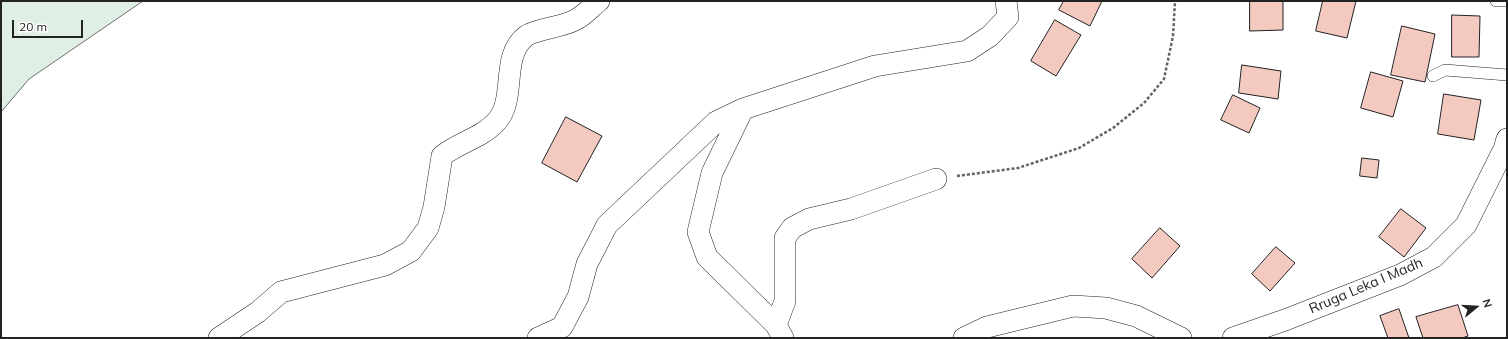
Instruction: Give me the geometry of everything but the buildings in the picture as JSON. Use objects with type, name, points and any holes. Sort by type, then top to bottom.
[{"type":"street","points":[[219,338],[258,312],[281,292],[385,265],[411,251],[428,228],[434,207],[442,156],[453,148],[485,132],[498,120],[505,106],[508,80],[516,48],[527,36],[576,20],[599,1]]},
{"type":"street","points":[[538,338],[562,327],[578,297],[587,264],[607,225],[716,122],[744,109],[875,66],[967,51],[990,36],[1008,16],[1006,1]]},
{"type":"street","points":[[744,109],[712,173],[698,232],[707,257],[779,332]]},
{"type":"street","name":"Rruga Leka I Madh","points":[[1233,338],[1285,320],[1400,275],[1434,257],[1466,225],[1504,149],[1507,139]]},
{"type":"street","points":[[779,332],[785,301],[785,238],[792,228],[808,219],[851,209],[936,179]]},
{"type":"street","points":[[964,338],[987,327],[1073,306],[1106,308],[1136,316],[1181,338]]},
{"type":"lane","points":[[1496,1],[1507,1]]},
{"type":"lane","points":[[1433,76],[1445,70],[1507,75]]},
{"type":"path","points":[[936,179],[1018,168],[1079,148],[1113,128],[1144,103],[1164,79],[1172,36],[1175,1]]},
{"type":"green space","points":[[1,1],[143,1],[29,79],[1,112]]}]
